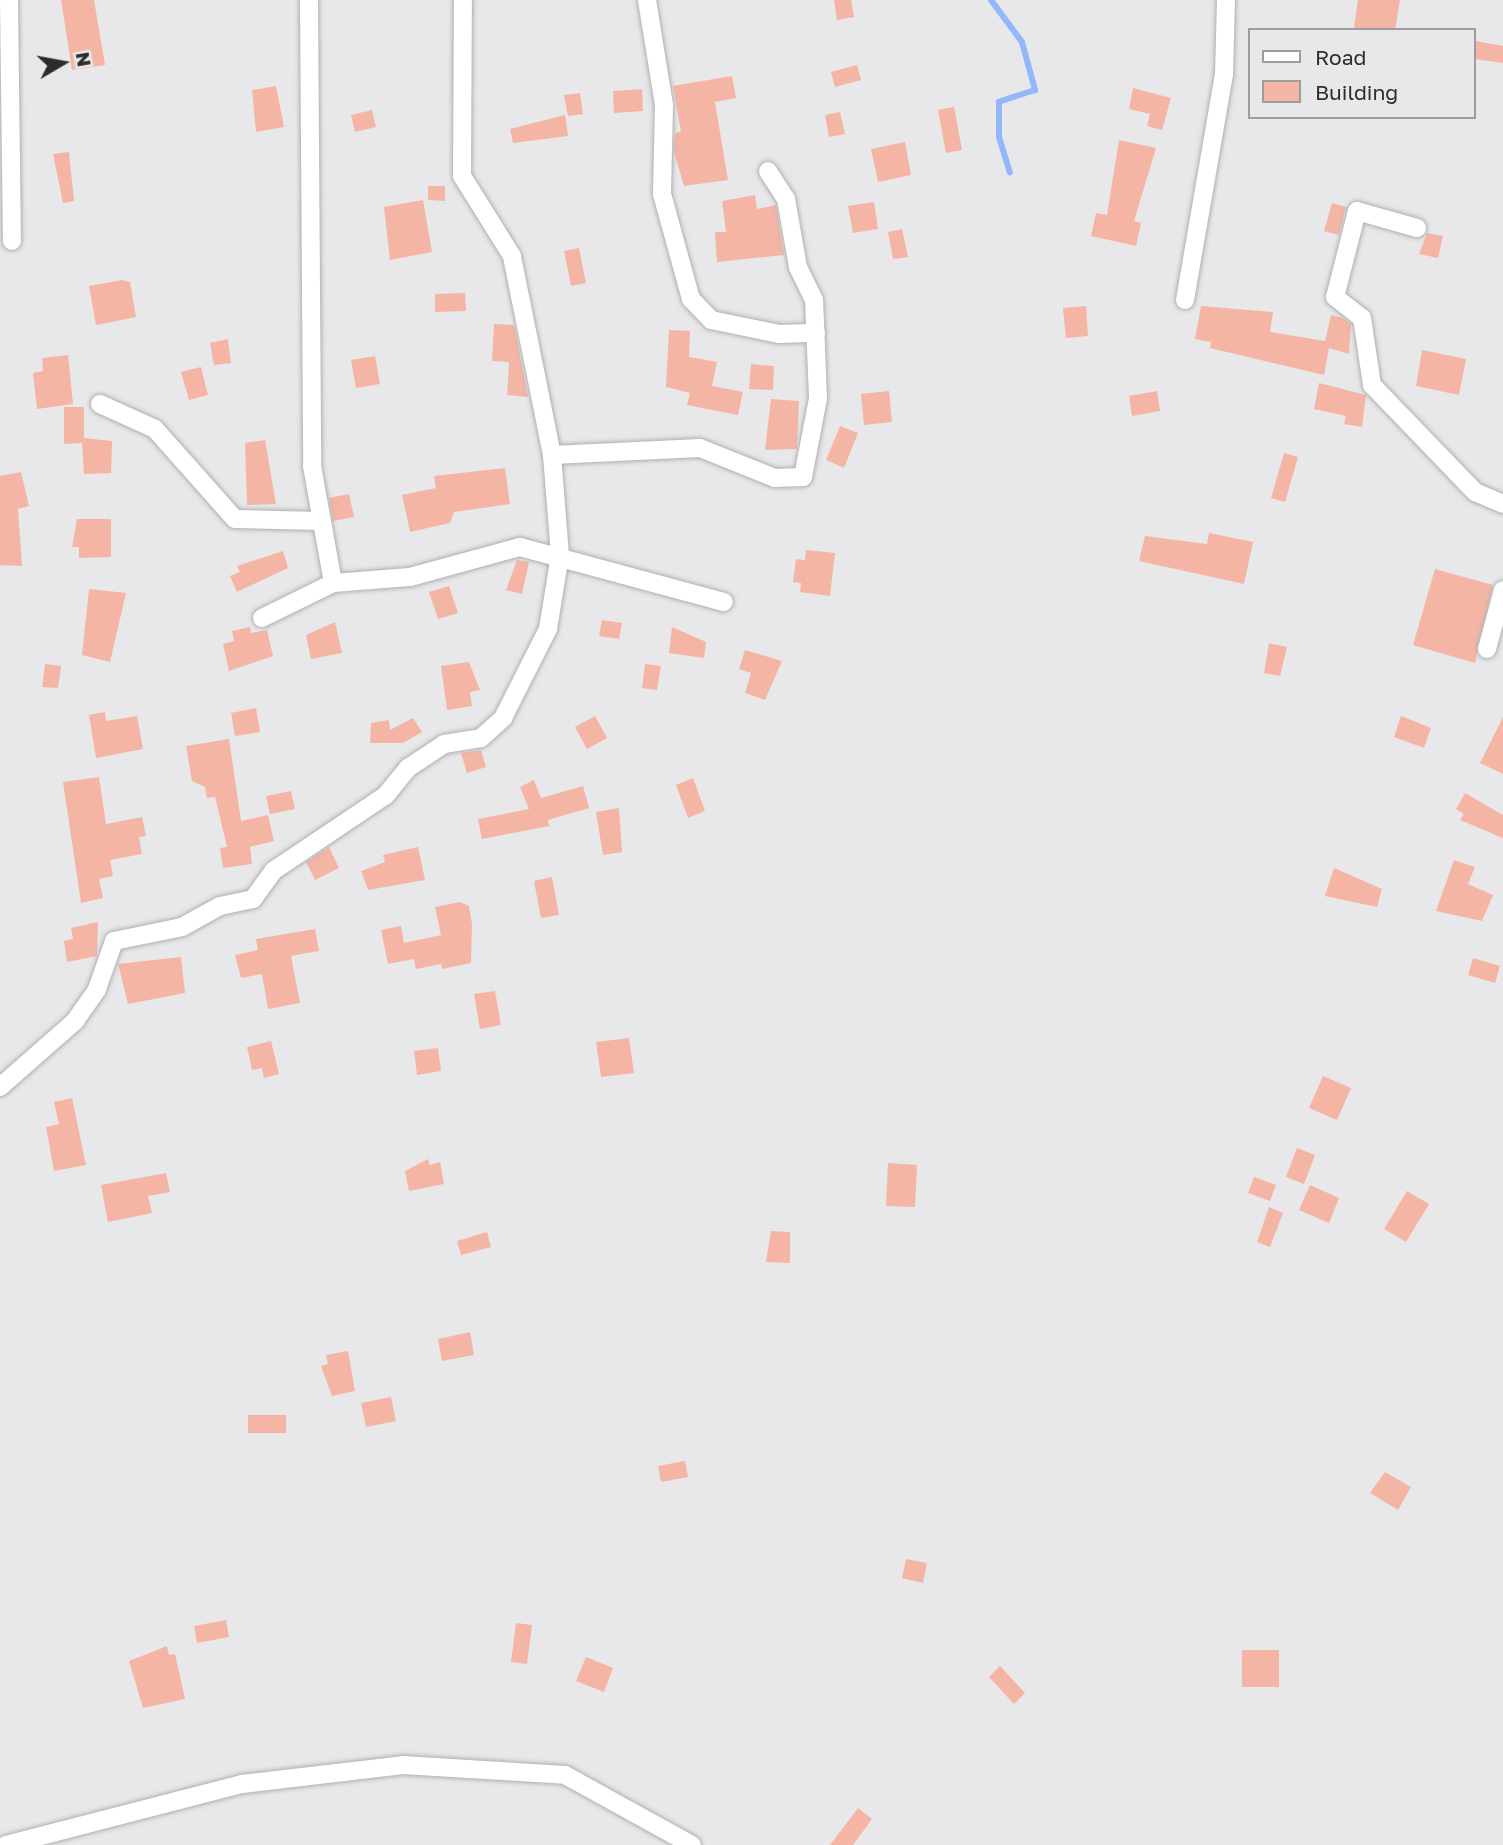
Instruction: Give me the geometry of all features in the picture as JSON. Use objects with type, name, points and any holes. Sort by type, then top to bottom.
[{"type":"street","points":[[9,0],[12,241]]},
{"type":"street","points":[[309,0],[312,466],[333,583]]},
{"type":"street","points":[[0,1087],[75,1021],[97,989],[114,941],[182,927],[220,906],[253,899],[273,872],[386,795],[408,768],[444,744],[481,738],[503,718],[548,629],[560,555],[552,455],[512,256],[462,176],[463,0]]},
{"type":"street","points":[[647,0],[664,104],[662,194],[691,299],[710,320],[779,334],[816,333]]},
{"type":"street","points":[[1185,300],[1224,75],[1226,0]]},
{"type":"street","points":[[552,455],[700,448],[775,478],[803,477],[818,398],[814,300],[798,267],[786,199],[768,171]]},
{"type":"street","points":[[1417,228],[1357,211],[1335,297],[1363,318],[1373,385],[1475,492],[1503,504]]},
{"type":"street","points":[[100,404],[155,429],[235,519],[321,521]]},
{"type":"street","points":[[262,618],[333,583],[410,577],[520,547],[560,555],[724,602]]},
{"type":"street","points":[[1487,649],[1503,590]]},
{"type":"street","points":[[6,1845],[242,1784],[403,1765],[565,1774],[692,1845]]},
{"type":"building","points":[[61,0],[94,0],[105,65],[72,70]]},
{"type":"building","points":[[834,0],[851,0],[854,17],[837,20]]},
{"type":"building","points":[[1358,0],[1400,0],[1395,28],[1354,28]]},
{"type":"building","points":[[1476,41],[1503,46],[1503,63],[1475,59]]},
{"type":"building","points":[[857,65],[861,80],[835,87],[831,72]]},
{"type":"building","points":[[732,76],[736,98],[715,102],[728,180],[684,186],[674,152],[675,133],[681,132],[673,86]]},
{"type":"building","points":[[276,86],[284,127],[256,132],[252,90]]},
{"type":"building","points":[[1133,88],[1171,98],[1162,130],[1147,126],[1150,114],[1129,109]]},
{"type":"building","points":[[642,89],[643,111],[614,113],[613,91]]},
{"type":"building","points":[[580,93],[583,114],[568,116],[564,95]]},
{"type":"building","points":[[954,107],[962,150],[946,153],[938,110]]},
{"type":"building","points":[[372,110],[376,127],[355,132],[351,115]]},
{"type":"building","points":[[840,112],[845,134],[829,137],[825,115]]},
{"type":"building","points":[[565,115],[568,136],[513,143],[510,129]]},
{"type":"building","points":[[1119,140],[1156,148],[1134,221],[1141,223],[1136,246],[1091,236],[1096,213],[1107,215]]},
{"type":"building","points":[[905,142],[911,175],[878,182],[871,149]]},
{"type":"building","points":[[69,152],[74,201],[63,203],[53,154]]},
{"type":"building","points":[[428,186],[445,186],[445,201],[428,200]]},
{"type":"building","points":[[755,195],[757,209],[776,205],[784,255],[717,262],[715,232],[726,232],[722,201]]},
{"type":"building","points":[[423,200],[432,252],[390,260],[384,207]]},
{"type":"building","points":[[874,202],[878,229],[853,233],[848,206]]},
{"type":"building","points":[[1332,203],[1346,207],[1339,235],[1324,231]]},
{"type":"building","points":[[902,229],[908,257],[893,259],[888,232]]},
{"type":"building","points":[[1427,233],[1443,236],[1438,258],[1419,254]]},
{"type":"building","points":[[579,248],[586,283],[571,286],[564,251]]},
{"type":"building","points":[[122,280],[130,282],[136,317],[96,325],[89,286]]},
{"type":"building","points":[[465,293],[466,311],[435,312],[435,294]]},
{"type":"building","points":[[1086,306],[1088,336],[1066,338],[1063,308]]},
{"type":"building","points":[[1201,306],[1273,312],[1270,332],[1325,341],[1331,315],[1343,318],[1351,324],[1349,354],[1329,348],[1324,375],[1210,348],[1211,342],[1195,339]]},
{"type":"building","points":[[494,324],[514,325],[528,397],[507,395],[509,362],[492,361]]},
{"type":"building","points":[[669,330],[690,331],[689,357],[717,362],[712,386],[743,392],[738,415],[687,405],[690,393],[666,387]]},
{"type":"building","points":[[228,339],[231,363],[214,365],[210,343]]},
{"type":"building","points":[[1422,350],[1466,359],[1459,395],[1416,386]]},
{"type":"building","points":[[68,355],[73,404],[37,409],[33,373],[43,371],[42,358]]},
{"type":"building","points":[[375,356],[380,384],[356,388],[351,360]]},
{"type":"building","points":[[751,364],[774,366],[773,390],[749,389]]},
{"type":"building","points":[[201,367],[208,395],[189,400],[181,372]]},
{"type":"building","points":[[1319,383],[1366,395],[1362,427],[1344,424],[1346,416],[1314,409]]},
{"type":"building","points":[[889,391],[892,422],[864,425],[861,394]]},
{"type":"building","points":[[1157,391],[1160,411],[1132,416],[1129,396]]},
{"type":"building","points":[[771,399],[799,401],[797,449],[765,450]]},
{"type":"building","points":[[64,407],[84,407],[84,438],[112,441],[111,473],[84,474],[82,443],[64,444]]},
{"type":"building","points":[[840,426],[858,433],[844,468],[826,460]]},
{"type":"building","points":[[265,440],[276,504],[247,505],[245,443]]},
{"type":"building","points":[[1284,453],[1298,457],[1285,502],[1271,498]]},
{"type":"building","points":[[505,468],[510,504],[454,512],[450,523],[410,532],[402,495],[436,488],[434,476]]},
{"type":"building","points":[[21,472],[29,506],[18,509],[22,566],[0,565],[0,476]]},
{"type":"building","points":[[349,494],[354,517],[333,521],[329,498]]},
{"type":"building","points":[[77,519],[111,519],[111,557],[79,558],[79,547],[72,547]]},
{"type":"building","points":[[1209,533],[1253,542],[1244,584],[1139,561],[1145,536],[1207,544]]},
{"type":"building","points":[[806,550],[835,553],[830,596],[800,592],[801,583],[793,582],[796,559],[805,560]]},
{"type":"building","points":[[283,551],[288,568],[237,592],[230,576],[240,572],[237,566]]},
{"type":"building","points":[[517,560],[529,562],[522,594],[506,590]]},
{"type":"building","points":[[1435,569],[1493,585],[1475,663],[1413,645]]},
{"type":"building","points":[[449,586],[458,613],[438,619],[429,592]]},
{"type":"building","points":[[89,589],[126,593],[110,662],[82,655]]},
{"type":"building","points":[[602,620],[622,623],[619,639],[599,636]]},
{"type":"building","points":[[335,622],[342,653],[311,659],[306,635]]},
{"type":"building","points":[[250,627],[251,633],[267,630],[273,656],[229,671],[223,644],[234,641],[232,631]]},
{"type":"building","points":[[672,627],[706,642],[704,658],[669,653]]},
{"type":"building","points":[[1269,643],[1287,647],[1280,676],[1264,673]]},
{"type":"building","points":[[745,650],[782,661],[765,700],[745,693],[751,673],[739,669]]},
{"type":"building","points":[[469,662],[480,690],[470,692],[472,706],[447,710],[441,666]]},
{"type":"building","points":[[45,664],[61,666],[58,688],[42,687]]},
{"type":"building","points":[[645,664],[661,666],[657,690],[642,688]]},
{"type":"building","points":[[256,708],[260,732],[235,736],[231,713]]},
{"type":"building","points":[[105,712],[106,721],[137,716],[143,749],[96,758],[89,715]]},
{"type":"building","points":[[595,716],[607,738],[587,749],[575,727]]},
{"type":"building","points":[[1401,716],[1431,728],[1424,748],[1394,737]]},
{"type":"building","points":[[1503,717],[1503,774],[1480,763]]},
{"type":"building","points":[[413,718],[422,732],[403,743],[370,743],[371,723],[389,720],[390,730]]},
{"type":"building","points":[[229,739],[241,821],[268,815],[274,841],[250,847],[252,864],[223,868],[220,848],[227,847],[215,797],[207,798],[205,787],[192,781],[186,746]]},
{"type":"building","points":[[481,750],[486,767],[467,773],[461,753]]},
{"type":"building","points":[[99,777],[106,824],[142,817],[146,836],[139,837],[142,854],[110,860],[113,876],[99,879],[103,898],[81,903],[63,782]]},
{"type":"building","points":[[693,778],[705,811],[688,818],[676,785]]},
{"type":"building","points":[[534,780],[541,798],[583,786],[589,808],[548,820],[549,826],[482,839],[478,819],[529,809],[520,787]]},
{"type":"building","points":[[291,791],[295,809],[270,814],[266,796]]},
{"type":"building","points":[[1465,793],[1503,815],[1503,838],[1460,820],[1464,814],[1456,809]]},
{"type":"building","points":[[619,808],[622,852],[603,855],[596,812]]},
{"type":"building","points":[[329,847],[339,868],[315,880],[306,862]]},
{"type":"building","points":[[418,847],[425,880],[368,890],[361,871],[385,862],[383,855]]},
{"type":"building","points":[[1454,860],[1475,867],[1468,884],[1493,895],[1482,921],[1436,911]]},
{"type":"building","points":[[1334,868],[1382,889],[1377,907],[1325,896]]},
{"type":"building","points":[[552,877],[559,915],[541,918],[534,881]]},
{"type":"building","points":[[460,902],[469,906],[472,924],[471,963],[442,969],[441,964],[416,969],[414,959],[388,964],[381,930],[401,926],[404,943],[441,935],[435,907]]},
{"type":"building","points":[[98,922],[97,956],[67,962],[64,941],[73,939],[71,928]]},
{"type":"building","points":[[315,929],[319,951],[291,956],[300,1003],[268,1009],[262,974],[241,978],[235,955],[258,950],[256,939]]},
{"type":"building","points":[[181,957],[185,993],[128,1004],[118,964]]},
{"type":"building","points":[[1473,958],[1500,966],[1495,983],[1468,975]]},
{"type":"building","points":[[495,991],[501,1025],[480,1029],[474,994]]},
{"type":"building","points":[[629,1038],[634,1073],[601,1077],[596,1042]]},
{"type":"building","points":[[271,1041],[279,1074],[264,1078],[262,1068],[252,1070],[247,1047]]},
{"type":"building","points":[[438,1048],[441,1071],[417,1075],[414,1051]]},
{"type":"building","points":[[1323,1076],[1351,1088],[1337,1120],[1309,1108]]},
{"type":"building","points":[[72,1098],[86,1165],[54,1171],[46,1127],[59,1124],[54,1102]]},
{"type":"building","points":[[1297,1148],[1315,1155],[1304,1184],[1286,1177]]},
{"type":"building","points":[[428,1159],[430,1165],[440,1162],[444,1184],[409,1191],[405,1171]]},
{"type":"building","points":[[888,1163],[917,1165],[915,1207],[886,1206]]},
{"type":"building","points":[[166,1173],[170,1192],[148,1196],[152,1213],[108,1222],[101,1185]]},
{"type":"building","points":[[1254,1177],[1276,1185],[1270,1201],[1248,1193]]},
{"type":"building","points":[[1310,1185],[1339,1198],[1329,1223],[1299,1210]]},
{"type":"building","points":[[1407,1191],[1429,1204],[1406,1242],[1384,1229]]},
{"type":"building","points":[[1269,1207],[1283,1213],[1270,1247],[1257,1242]]},
{"type":"building","points":[[771,1231],[790,1232],[790,1263],[766,1262]]},
{"type":"building","points":[[487,1232],[491,1247],[461,1255],[457,1241]]},
{"type":"building","points":[[470,1332],[474,1355],[442,1361],[438,1339]]},
{"type":"building","points":[[348,1351],[355,1391],[332,1396],[321,1366],[328,1364],[326,1355]]},
{"type":"building","points":[[391,1397],[396,1421],[366,1427],[361,1403]]},
{"type":"building","points":[[248,1415],[286,1415],[286,1433],[248,1433]]},
{"type":"building","points":[[685,1461],[688,1477],[661,1482],[658,1466]]},
{"type":"building","points":[[1385,1472],[1411,1487],[1398,1510],[1370,1493]]},
{"type":"building","points":[[906,1559],[927,1563],[923,1583],[902,1578]]},
{"type":"building","points":[[226,1620],[229,1637],[197,1643],[194,1626]]},
{"type":"building","points":[[516,1623],[532,1625],[527,1664],[511,1662]]},
{"type":"building","points":[[167,1646],[169,1655],[175,1654],[185,1699],[143,1708],[129,1661]]},
{"type":"building","points":[[1242,1650],[1279,1650],[1279,1687],[1242,1687]]},
{"type":"building","points":[[586,1657],[613,1668],[604,1692],[576,1681]]},
{"type":"building","points":[[1000,1666],[1025,1693],[1014,1704],[989,1677]]},
{"type":"building","points":[[858,1808],[872,1819],[853,1845],[830,1845]]},
{"type":"waterway","points":[[991,0],[1022,42],[1035,90],[999,102],[999,137],[1010,172]]}]
